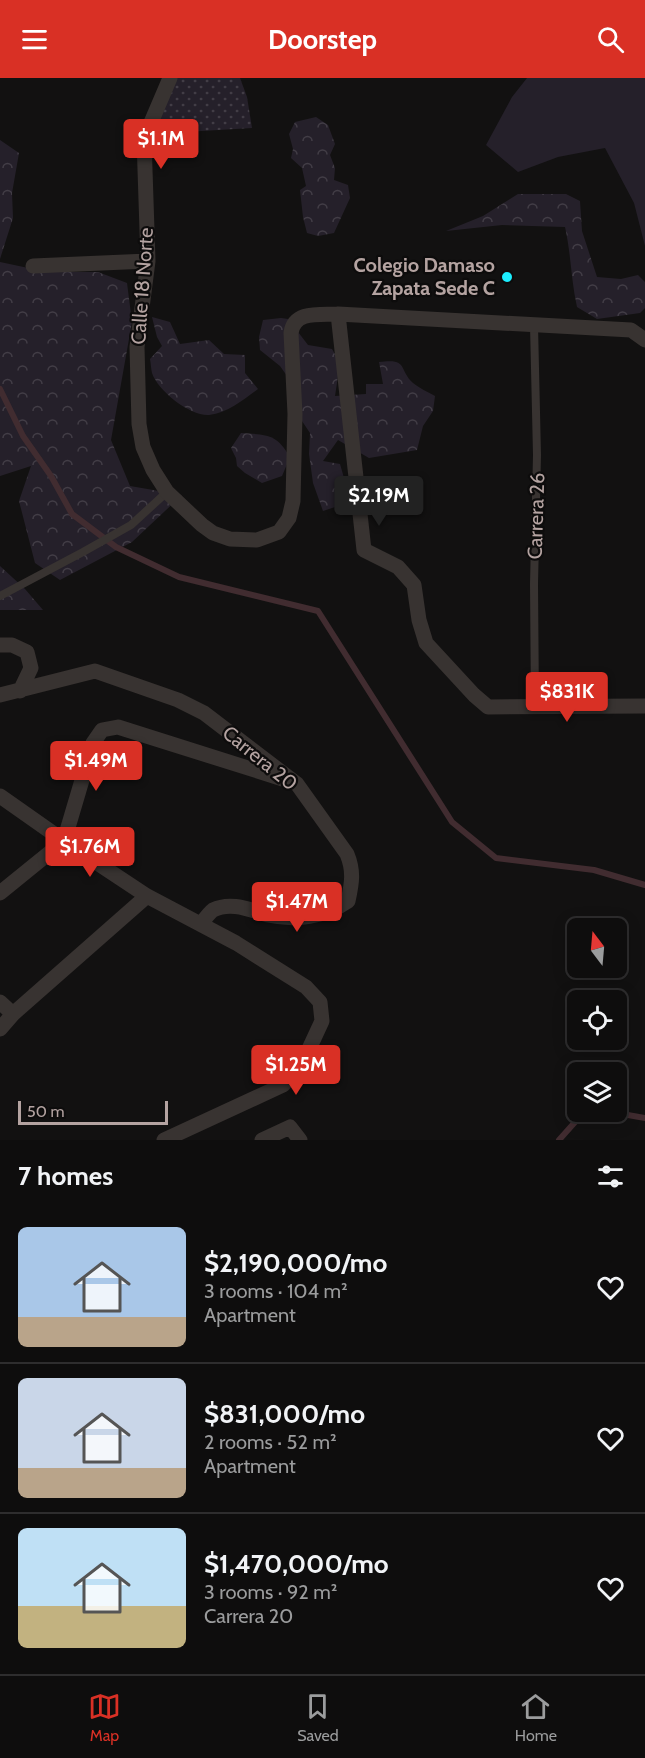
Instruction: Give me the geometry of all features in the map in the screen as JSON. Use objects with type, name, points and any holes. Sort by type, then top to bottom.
[{"type":"street","name":"Calle 18 Norte","points":[[170,78],[144,139],[148,261],[137,347],[139,424],[143,447],[153,470],[167,492],[202,525],[213,532],[230,538],[257,540],[279,532],[289,518],[293,501],[295,414],[292,327],[299,318],[307,315],[338,314]]},
{"type":"street","points":[[33,266],[148,261]]},
{"type":"street","points":[[645,340],[631,330],[338,314],[364,550],[398,567],[414,585],[418,621],[426,643],[474,695],[488,706],[645,706]]},
{"type":"street","points":[[0,645],[12,645],[27,652],[31,668],[20,691]]},
{"type":"street","name":"Carrera 20","points":[[0,695],[95,671],[178,700],[204,713],[297,784],[347,854],[353,876],[348,901],[336,909],[313,917],[270,915],[237,906],[213,910],[201,924]]},
{"type":"street","points":[[0,893],[64,841],[93,743],[102,730],[118,728],[297,784]]},
{"type":"street","points":[[0,796],[147,896],[236,943],[306,987],[320,1002],[322,1021],[303,1062],[284,1085],[164,1140]]},
{"type":"street","points":[[0,1029],[13,1014],[147,896]]},
{"type":"street","points":[[0,1002],[13,1014]]},
{"type":"street","points":[[262,1140],[290,1127],[300,1140]]},
{"type":"lane","name":"Carrera 26","points":[[534,325],[537,455],[534,584],[535,706]]},
{"type":"lane","points":[[0,596],[131,525],[167,492]]},
{"type":"green space","points":[[172,78],[240,78],[247,97],[252,128],[151,134]]},
{"type":"green space","points":[[527,78],[645,78],[645,246],[634,203],[605,148],[558,157],[518,172],[486,145],[512,97]]},
{"type":"green space","points":[[316,117],[328,125],[335,144],[330,155],[335,168],[334,180],[348,185],[350,198],[334,233],[318,236],[307,233],[300,190],[306,186],[302,168],[291,158],[293,149],[289,134],[295,122]]},
{"type":"green space","points":[[0,140],[19,153],[12,193],[13,218],[0,259]]},
{"type":"green space","points":[[518,194],[566,194],[580,201],[582,231],[597,277],[621,279],[638,275],[645,282],[645,308],[640,313],[597,319],[577,307],[565,227],[502,225],[446,231],[483,216]]},
{"type":"green space","points":[[0,262],[47,272],[98,272],[127,283],[132,322],[111,440],[130,486],[182,495],[132,542],[60,580],[35,563],[19,501],[31,466],[0,476]]},
{"type":"green space","points":[[152,317],[170,322],[180,344],[209,340],[224,354],[245,355],[245,373],[258,389],[229,409],[216,414],[201,414],[184,407],[161,387],[152,373],[150,359],[162,346]]},
{"type":"green space","points":[[288,319],[308,345],[332,349],[340,363],[335,396],[366,394],[366,384],[383,384],[379,362],[388,361],[399,363],[413,383],[435,396],[433,411],[423,426],[417,450],[369,458],[338,440],[323,461],[340,464],[346,485],[341,505],[323,511],[313,483],[309,454],[310,433],[292,406],[292,383],[280,366],[260,350],[259,337],[263,320]]},
{"type":"green space","points":[[241,433],[264,435],[280,443],[290,457],[282,476],[262,483],[237,466],[231,448]]},
{"type":"green space","points":[[0,566],[25,589],[43,610],[0,610]]},
{"type":"waterway","points":[[0,389],[23,436],[51,476],[72,514],[116,547],[179,577],[318,611],[452,822],[496,858],[594,870],[645,885]]},
{"type":"waterway","points":[[627,1115],[645,1118]]},
{"type":"waterway","points":[[559,1140],[575,1122]]},
{"type":"place","name":"Colegio Damaso Zapata Sede C","points":[[507,277]]}]
